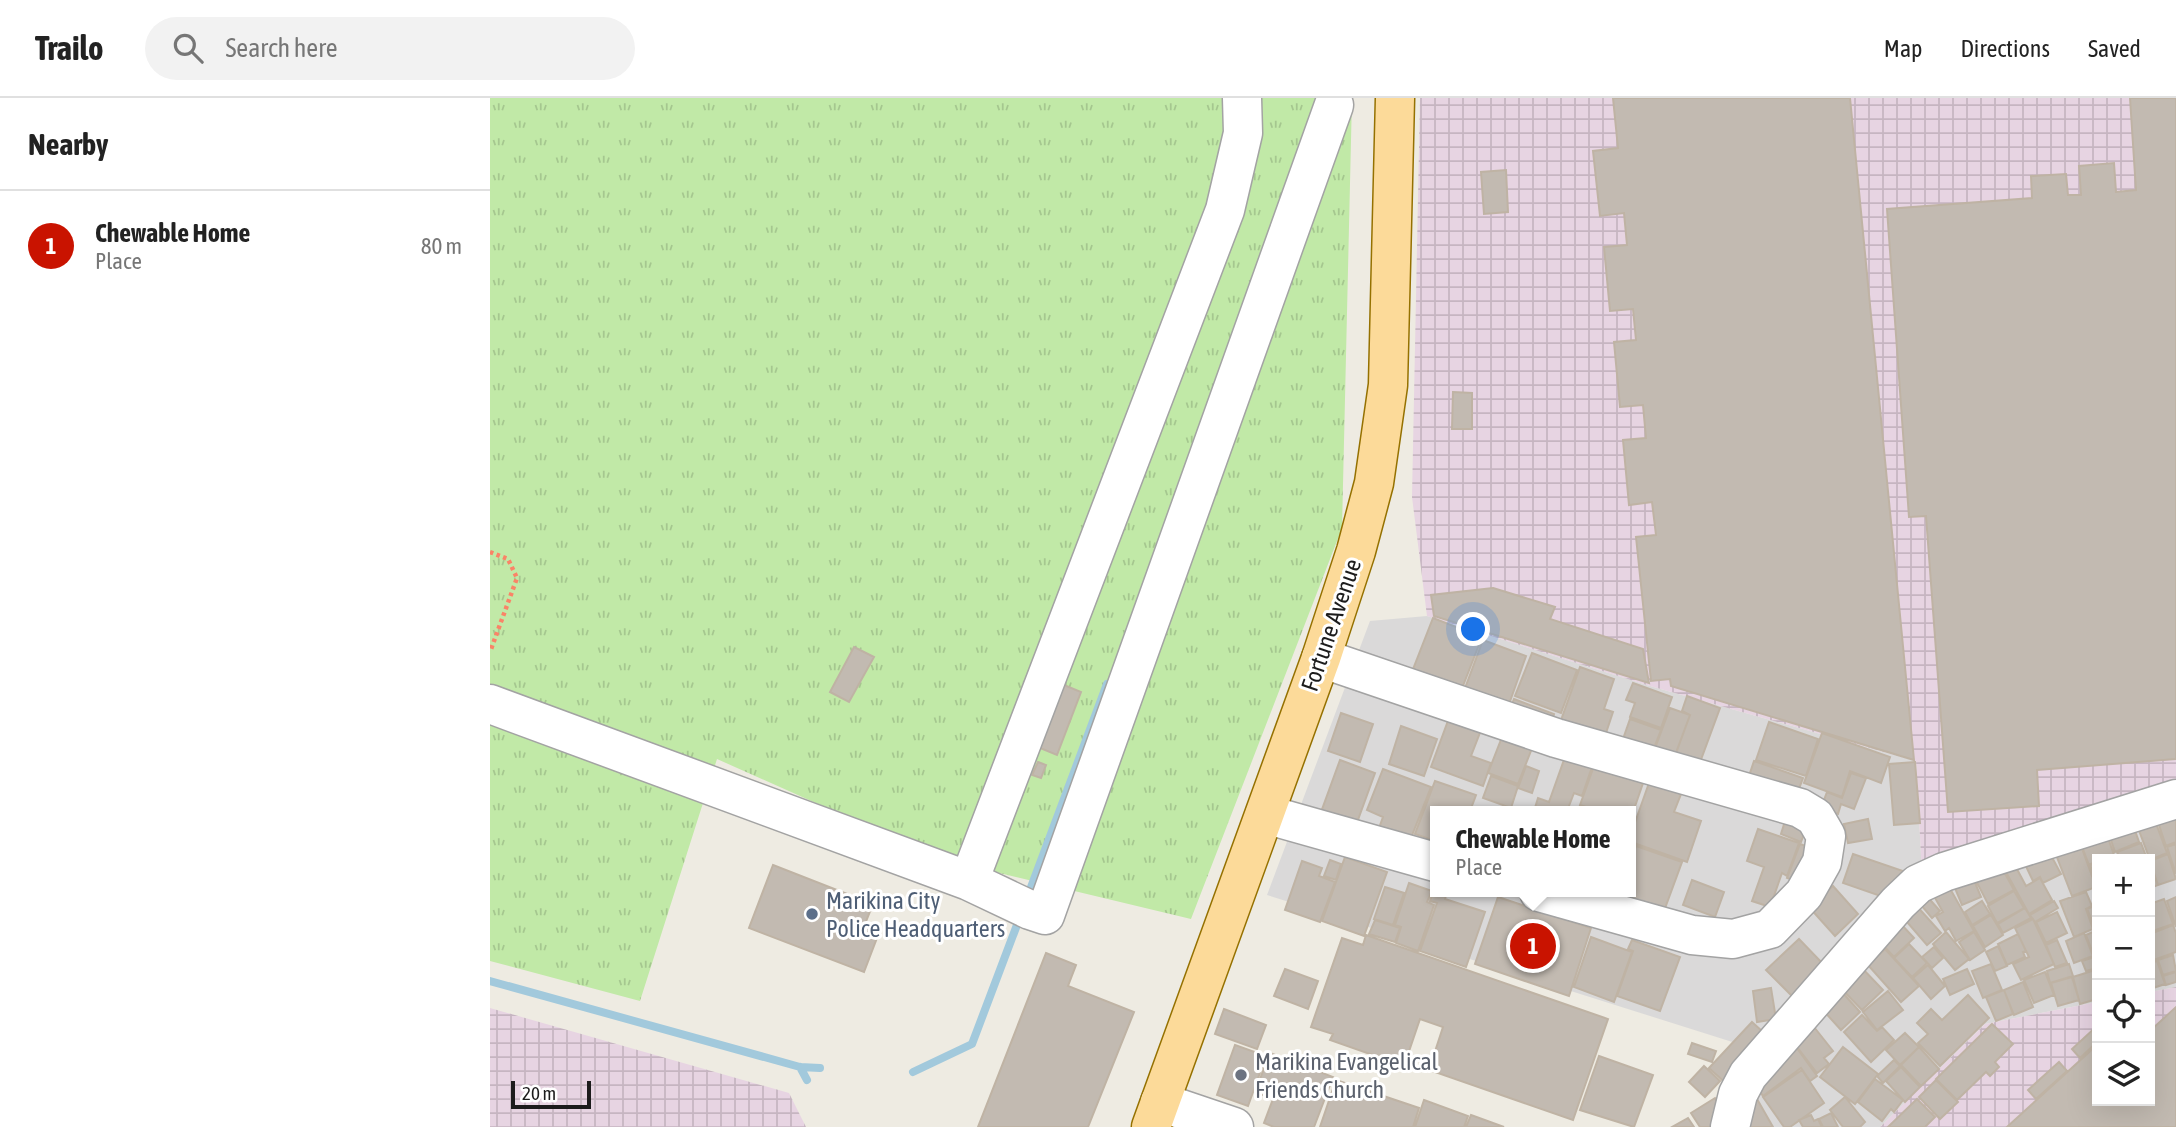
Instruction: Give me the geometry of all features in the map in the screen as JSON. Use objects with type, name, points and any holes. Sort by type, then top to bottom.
[{"type":"main road","name":"Fortune Avenue","points":[[1155,1114],[1321,658],[1356,551],[1374,483],[1388,385],[1395,98]]},
{"type":"street","points":[[969,881],[1224,211],[1243,133],[1242,98]]},
{"type":"street","points":[[490,704],[969,881],[1045,915],[1334,105]]},
{"type":"street","points":[[1321,658],[1556,738],[1800,808],[1815,817],[1826,836],[1822,862],[1804,894],[1770,929],[1733,939],[1692,935],[1557,897]]},
{"type":"street","points":[[1730,1127],[1738,1094],[1748,1075],[1898,903],[1918,884],[1944,872],[2176,799]]},
{"type":"street","points":[[1265,814],[1430,861]]},
{"type":"street","points":[[1155,1114],[1234,1127]]},
{"type":"path","points":[[490,552],[508,559],[517,578],[490,652]]},
{"type":"shaded area","points":[[1420,98],[2176,98],[2176,796],[1922,875],[1916,761],[1650,686],[1427,616],[1412,497]]},
{"type":"shaded area","points":[[1427,616],[1650,686],[1916,761],[1922,874],[2176,796],[2176,987],[2155,991],[2155,854],[2092,854],[2092,1003],[1985,1024],[1880,1127],[1721,1127],[1745,1046],[1267,895],[1370,621]]},
{"type":"shaded area","points":[[2176,987],[2176,1127],[1880,1127],[1985,1024],[2092,1003],[2092,1106],[2155,1106],[2155,991]]},
{"type":"shaded area","points":[[490,1008],[789,1093],[806,1127],[490,1127]]},
{"type":"green space","points":[[490,98],[1352,98],[1342,528],[1191,919],[941,859],[717,759],[640,1001],[490,961]]},
{"type":"building","points":[[1613,98],[1850,98],[1914,760],[1671,686],[1670,679],[1651,681],[1636,537],[1656,535],[1652,502],[1629,505],[1623,440],[1646,438],[1643,405],[1620,407],[1614,342],[1636,340],[1633,309],[1610,311],[1604,247],[1627,245],[1624,213],[1600,216],[1593,151],[1618,148]]},
{"type":"building","points":[[2130,98],[2176,98],[2176,759],[2037,770],[2039,806],[1948,812],[1926,516],[1909,517],[1887,209],[2032,198],[2031,176],[2066,174],[2068,195],[2081,195],[2079,166],[2114,163],[2116,192],[2136,190]]},
{"type":"building","points":[[1506,170],[1508,212],[1484,214],[1481,172]]},
{"type":"building","points":[[1453,392],[1472,393],[1472,429],[1452,429]]},
{"type":"building","points":[[1493,588],[1555,607],[1550,619],[1643,649],[1649,683],[1434,616],[1431,595]]},
{"type":"building","points":[[1433,618],[1482,637],[1459,696],[1410,677]]},
{"type":"building","points":[[1483,640],[1526,656],[1508,707],[1464,691]]},
{"type":"building","points":[[854,647],[874,657],[849,702],[830,692]]},
{"type":"building","points":[[1532,653],[1577,670],[1561,713],[1515,696]]},
{"type":"building","points":[[1580,667],[1614,679],[1604,709],[1613,712],[1604,739],[1560,723]]},
{"type":"building","points":[[1633,683],[1672,697],[1661,728],[1630,717],[1635,703],[1626,700]]},
{"type":"building","points":[[1064,685],[1081,692],[1057,755],[1040,748]]},
{"type":"building","points":[[1687,696],[1720,708],[1699,765],[1675,756],[1690,715],[1682,711]]},
{"type":"building","points":[[1514,699],[1554,714],[1551,725],[1510,710]]},
{"type":"building","points":[[1670,708],[1690,715],[1674,758],[1654,751]]},
{"type":"building","points":[[1341,713],[1373,724],[1360,762],[1328,751]]},
{"type":"building","points":[[1449,718],[1481,730],[1471,756],[1491,763],[1483,786],[1431,767]]},
{"type":"building","points":[[1630,719],[1661,730],[1652,753],[1622,742]]},
{"type":"building","points":[[1769,722],[1818,739],[1806,776],[1756,760]]},
{"type":"building","points":[[1401,726],[1437,739],[1424,776],[1389,764]]},
{"type":"building","points":[[1504,732],[1534,743],[1518,784],[1488,773]]},
{"type":"building","points":[[1822,733],[1890,757],[1881,783],[1850,771],[1842,797],[1804,783]]},
{"type":"building","points":[[1565,757],[1592,767],[1582,796],[1574,793],[1569,806],[1536,806],[1538,798],[1549,802]]},
{"type":"building","points":[[1340,760],[1375,773],[1355,828],[1320,815]]},
{"type":"building","points":[[1754,761],[1803,778],[1797,794],[1749,776]]},
{"type":"building","points":[[1038,762],[1046,765],[1041,778],[1032,775]]},
{"type":"building","points":[[1915,762],[1920,823],[1894,825],[1889,764]]},
{"type":"building","points":[[1526,766],[1539,771],[1532,793],[1518,788]]},
{"type":"building","points":[[1594,766],[1643,783],[1635,806],[1580,805]]},
{"type":"building","points":[[1383,769],[1431,787],[1409,843],[1378,831],[1383,817],[1367,810]]},
{"type":"building","points":[[1851,773],[1866,778],[1854,809],[1841,804],[1838,814],[1821,808],[1827,792],[1842,798]]},
{"type":"building","points":[[1491,776],[1518,786],[1512,806],[1483,798]]},
{"type":"building","points":[[1435,781],[1476,795],[1472,806],[1430,806],[1430,839],[1415,834]]},
{"type":"building","points":[[1649,783],[1681,794],[1674,812],[1701,821],[1687,862],[1636,844],[1636,820]]},
{"type":"building","points":[[2176,809],[2176,842],[2166,846],[2156,816]]},
{"type":"building","points":[[1786,818],[1807,826],[1801,842],[1781,834]]},
{"type":"building","points":[[2154,818],[2167,853],[2155,858],[2155,854],[2148,854],[2137,825]]},
{"type":"building","points":[[1868,819],[1872,839],[1848,843],[1844,824]]},
{"type":"building","points":[[2132,822],[2139,842],[2115,852],[2108,831]]},
{"type":"building","points":[[1758,829],[1799,843],[1787,876],[1782,873],[1770,907],[1752,901],[1764,867],[1747,861]]},
{"type":"building","points":[[2107,835],[2114,854],[2092,854],[2092,864],[2089,865],[2081,844]]},
{"type":"building","points":[[2080,843],[2092,876],[2092,888],[2072,896],[2055,852]]},
{"type":"building","points":[[2141,843],[2145,854],[2118,854],[2117,852]]},
{"type":"building","points":[[1800,844],[1809,847],[1796,881],[1787,878]]},
{"type":"building","points":[[2176,844],[2176,874],[2167,847]]},
{"type":"building","points":[[1636,846],[1682,862],[1664,911],[1625,897],[1636,897]]},
{"type":"building","points":[[2047,848],[2061,874],[2043,883],[2040,877],[2033,881],[2023,860]]},
{"type":"building","points":[[1853,854],[1906,872],[1895,901],[1843,883]]},
{"type":"building","points":[[2168,854],[2176,879],[2158,885],[2155,859]]},
{"type":"building","points":[[1345,857],[1387,872],[1364,936],[1322,921]]},
{"type":"building","points":[[2011,858],[2026,886],[2040,878],[2052,900],[2029,914],[2001,863]]},
{"type":"building","points":[[1997,859],[2014,890],[1988,904],[1972,873]]},
{"type":"building","points":[[1330,860],[1341,864],[1336,880],[1324,876]]},
{"type":"building","points":[[1302,861],[1322,868],[1319,876],[1335,882],[1320,922],[1285,910]]},
{"type":"building","name":"Marikina City Police Headquarters","points":[[773,865],[873,904],[865,924],[880,930],[864,972],[749,928]]},
{"type":"building","points":[[1971,873],[1981,897],[1962,905],[1952,881]]},
{"type":"building","points":[[1944,878],[1974,931],[1956,941],[1949,928],[1945,931],[1936,916],[1943,912],[1929,887]]},
{"type":"building","points":[[1692,880],[1724,892],[1715,917],[1683,905]]},
{"type":"building","points":[[1409,883],[1430,890],[1427,902],[1434,905],[1418,951],[1396,943],[1401,927],[1395,925]]},
{"type":"building","points":[[1833,886],[1858,914],[1835,936],[1809,907]]},
{"type":"building","points":[[1385,887],[1404,893],[1393,925],[1374,919]]},
{"type":"building","points":[[2014,891],[2024,908],[1997,923],[1988,906]]},
{"type":"building","points":[[2086,892],[2092,906],[2086,909],[2092,929],[2074,937],[2060,901]]},
{"type":"building","points":[[1924,893],[1940,911],[1932,918],[1916,899]]},
{"type":"building","points":[[1431,897],[1446,897],[1485,912],[1466,967],[1420,951],[1437,903],[1430,901]]},
{"type":"building","points":[[1498,897],[1591,928],[1569,996],[1475,964]]},
{"type":"building","points":[[2176,897],[2176,927],[2167,901]]},
{"type":"building","points":[[2164,899],[2173,924],[2155,930],[2155,902]]},
{"type":"building","points":[[1982,901],[1990,914],[1972,925],[1965,912]]},
{"type":"building","points":[[2054,901],[2058,908],[2035,922],[2030,915]]},
{"type":"building","points":[[1914,903],[1941,933],[1927,945],[1901,915]]},
{"type":"building","points":[[2092,907],[2092,921],[2087,909]]},
{"type":"building","points":[[2025,908],[2031,918],[2003,933],[1998,924]]},
{"type":"building","points":[[2057,912],[2067,933],[2046,943],[2036,922]]},
{"type":"building","points":[[1991,915],[2003,935],[1985,947],[1973,926]]},
{"type":"building","points":[[2033,919],[2054,964],[2021,980],[2013,964],[2029,957],[2015,928]]},
{"type":"building","points":[[1375,920],[1400,928],[1395,942],[1369,934]]},
{"type":"building","points":[[1900,923],[1914,938],[1894,957],[1880,942]]},
{"type":"building","points":[[2173,925],[2176,952],[2155,960],[2155,932]]},
{"type":"building","points":[[1946,932],[1969,959],[1955,970],[1933,944]]},
{"type":"building","points":[[1974,932],[1985,950],[1970,960],[1959,942]]},
{"type":"building","points":[[2092,932],[2092,951],[2086,935]]},
{"type":"building","points":[[2084,933],[2092,956],[2074,963],[2066,941]]},
{"type":"building","points":[[2018,934],[2026,951],[2023,952],[2025,957],[2007,965],[1998,944]]},
{"type":"building","points":[[1366,935],[1608,1019],[1573,1120],[1429,1070],[1443,1027],[1420,1019],[1404,1066],[1330,1040],[1333,1034],[1311,1027],[1342,938],[1363,945]]},
{"type":"building","points":[[1591,937],[1632,952],[1614,1002],[1574,987]]},
{"type":"building","points":[[1799,939],[1825,966],[1793,997],[1766,970]]},
{"type":"building","points":[[1632,940],[1680,957],[1660,1011],[1617,996],[1633,951],[1628,949]]},
{"type":"building","points":[[2057,940],[2067,963],[2055,967],[2046,945]]},
{"type":"building","points":[[1909,944],[1927,963],[1912,977],[1894,958]]},
{"type":"building","points":[[1998,946],[2007,966],[1995,971],[1986,952]]},
{"type":"building","points":[[1934,947],[1943,958],[1932,968],[1922,957]]},
{"type":"building","points":[[1885,949],[1919,986],[1901,1002],[1868,965]]},
{"type":"building","points":[[1046,953],[1076,965],[1068,986],[1134,1012],[1088,1127],[978,1127]]},
{"type":"building","points":[[2173,955],[2176,971],[2163,975],[2158,960]]},
{"type":"building","points":[[2092,958],[2092,969],[2086,971],[2082,961]]},
{"type":"building","points":[[2155,962],[2165,984],[2155,987],[2155,980]]},
{"type":"building","points":[[1991,964],[2002,990],[1983,998],[1972,971]]},
{"type":"building","points":[[2069,964],[2073,976],[2050,983],[2047,971]]},
{"type":"building","points":[[1859,965],[1883,990],[1862,1010],[1838,985]]},
{"type":"building","points":[[1928,965],[1945,986],[1931,999],[1913,978]]},
{"type":"building","points":[[1285,969],[1318,981],[1308,1009],[1274,996]]},
{"type":"building","points":[[1967,969],[1974,984],[1950,995],[1943,979]]},
{"type":"building","points":[[2092,971],[2092,1000],[2080,1004],[2073,977]]},
{"type":"building","points":[[2045,972],[2054,995],[2034,1003],[2024,980]]},
{"type":"building","points":[[2176,972],[2176,982],[2166,985],[2163,976]]},
{"type":"building","points":[[2072,977],[2079,1000],[2058,1006],[2051,983]]},
{"type":"building","points":[[2023,982],[2033,1007],[2014,1015],[2004,990]]},
{"type":"building","points":[[1771,988],[1776,1019],[1757,1022],[1753,991]]},
{"type":"building","points":[[2004,990],[2013,1014],[1996,1021],[1986,997]]},
{"type":"building","points":[[1841,991],[1860,1012],[1841,1030],[1822,1009]]},
{"type":"building","points":[[1888,991],[1903,1010],[1877,1030],[1863,1012]]},
{"type":"building","points":[[1968,995],[1989,1018],[1940,1066],[1918,1043],[1928,1034],[1917,1023],[1931,1009],[1942,1020]]},
{"type":"building","points":[[2176,1007],[2176,1127],[2007,1127],[2092,1050],[2092,1106],[2155,1106],[2155,1026]]},
{"type":"building","points":[[1224,1009],[1266,1025],[1257,1049],[1215,1034]]},
{"type":"building","points":[[1862,1015],[1877,1031],[1882,1027],[1894,1040],[1871,1062],[1844,1032]]},
{"type":"building","points":[[1752,1022],[1774,1042],[1731,1088],[1709,1068]]},
{"type":"building","points":[[1992,1024],[2013,1044],[1995,1062],[1999,1067],[1990,1076],[1986,1072],[1957,1100],[1936,1079]]},
{"type":"building","points":[[1814,1027],[1833,1051],[1824,1058],[1829,1064],[1817,1073],[1794,1043]]},
{"type":"building","points":[[2092,1031],[2092,1047],[2080,1058],[2072,1049]]},
{"type":"building","points":[[1905,1033],[1919,1047],[1900,1065],[1886,1050]]},
{"type":"building","points":[[1692,1043],[1716,1051],[1712,1062],[1688,1054]]},
{"type":"building","points":[[1794,1044],[1817,1076],[1810,1081],[1801,1068],[1763,1096],[1749,1076]]},
{"type":"building","name":"Marikina Evangelical Friends Church","points":[[1235,1045],[1266,1056],[1248,1106],[1217,1095]]},
{"type":"building","points":[[1843,1047],[1878,1074],[1855,1104],[1820,1077]]},
{"type":"building","points":[[1919,1047],[1939,1069],[1921,1086],[1901,1065]]},
{"type":"building","points":[[1270,1053],[1333,1077],[1314,1127],[1274,1127],[1264,1123],[1273,1099],[1255,1092]]},
{"type":"building","points":[[1599,1056],[1653,1075],[1634,1127],[1580,1110]]},
{"type":"building","points":[[1894,1060],[1900,1066],[1883,1083],[1877,1076]]},
{"type":"building","points":[[2059,1062],[2067,1071],[2036,1099],[2028,1090]]},
{"type":"building","points":[[1704,1066],[1720,1081],[1705,1097],[1689,1082]]},
{"type":"building","points":[[1901,1067],[1920,1087],[1905,1102],[1886,1081]]},
{"type":"building","points":[[1802,1070],[1824,1103],[1790,1127],[1784,1127],[1763,1097]]},
{"type":"building","points":[[1875,1079],[1903,1100],[1894,1112],[1891,1109],[1882,1121],[1858,1102]]},
{"type":"building","points":[[1336,1080],[1419,1108],[1413,1127],[1320,1127]]},
{"type":"building","points":[[1936,1080],[1958,1102],[1940,1119],[1919,1097]]},
{"type":"building","points":[[1845,1097],[1865,1122],[1860,1127],[1843,1127],[1830,1110]]},
{"type":"building","points":[[1715,1098],[1724,1112],[1727,1127],[1700,1127],[1691,1113]]},
{"type":"building","points":[[1757,1099],[1773,1127],[1746,1127],[1737,1111]]},
{"type":"building","points":[[1917,1099],[1935,1117],[1925,1127],[1888,1127]]},
{"type":"building","points":[[1424,1100],[1468,1116],[1464,1127],[1415,1127]]},
{"type":"building","points":[[1831,1113],[1838,1127],[1823,1127],[1819,1119]]},
{"type":"building","points":[[1471,1115],[1504,1127],[1466,1127]]},
{"type":"building","points":[[1811,1115],[1814,1121],[1818,1119],[1822,1127],[1803,1127],[1799,1120]]},
{"type":"building","points":[[1688,1118],[1694,1127],[1672,1127]]},
{"type":"waterway","points":[[1027,898],[1107,684]]},
{"type":"waterway","points":[[913,1072],[972,1044],[1020,917]]},
{"type":"waterway","points":[[490,981],[800,1067],[820,1068]]},
{"type":"waterway","points":[[800,1067],[807,1080]]},
{"type":"place","name":"Marikina City Police Headquarters","points":[[812,914]]},
{"type":"place","name":"Chewable Home","points":[[1533,946]]},
{"type":"place","name":"Marikina Evangelical Friends Church","points":[[1241,1075]]}]
